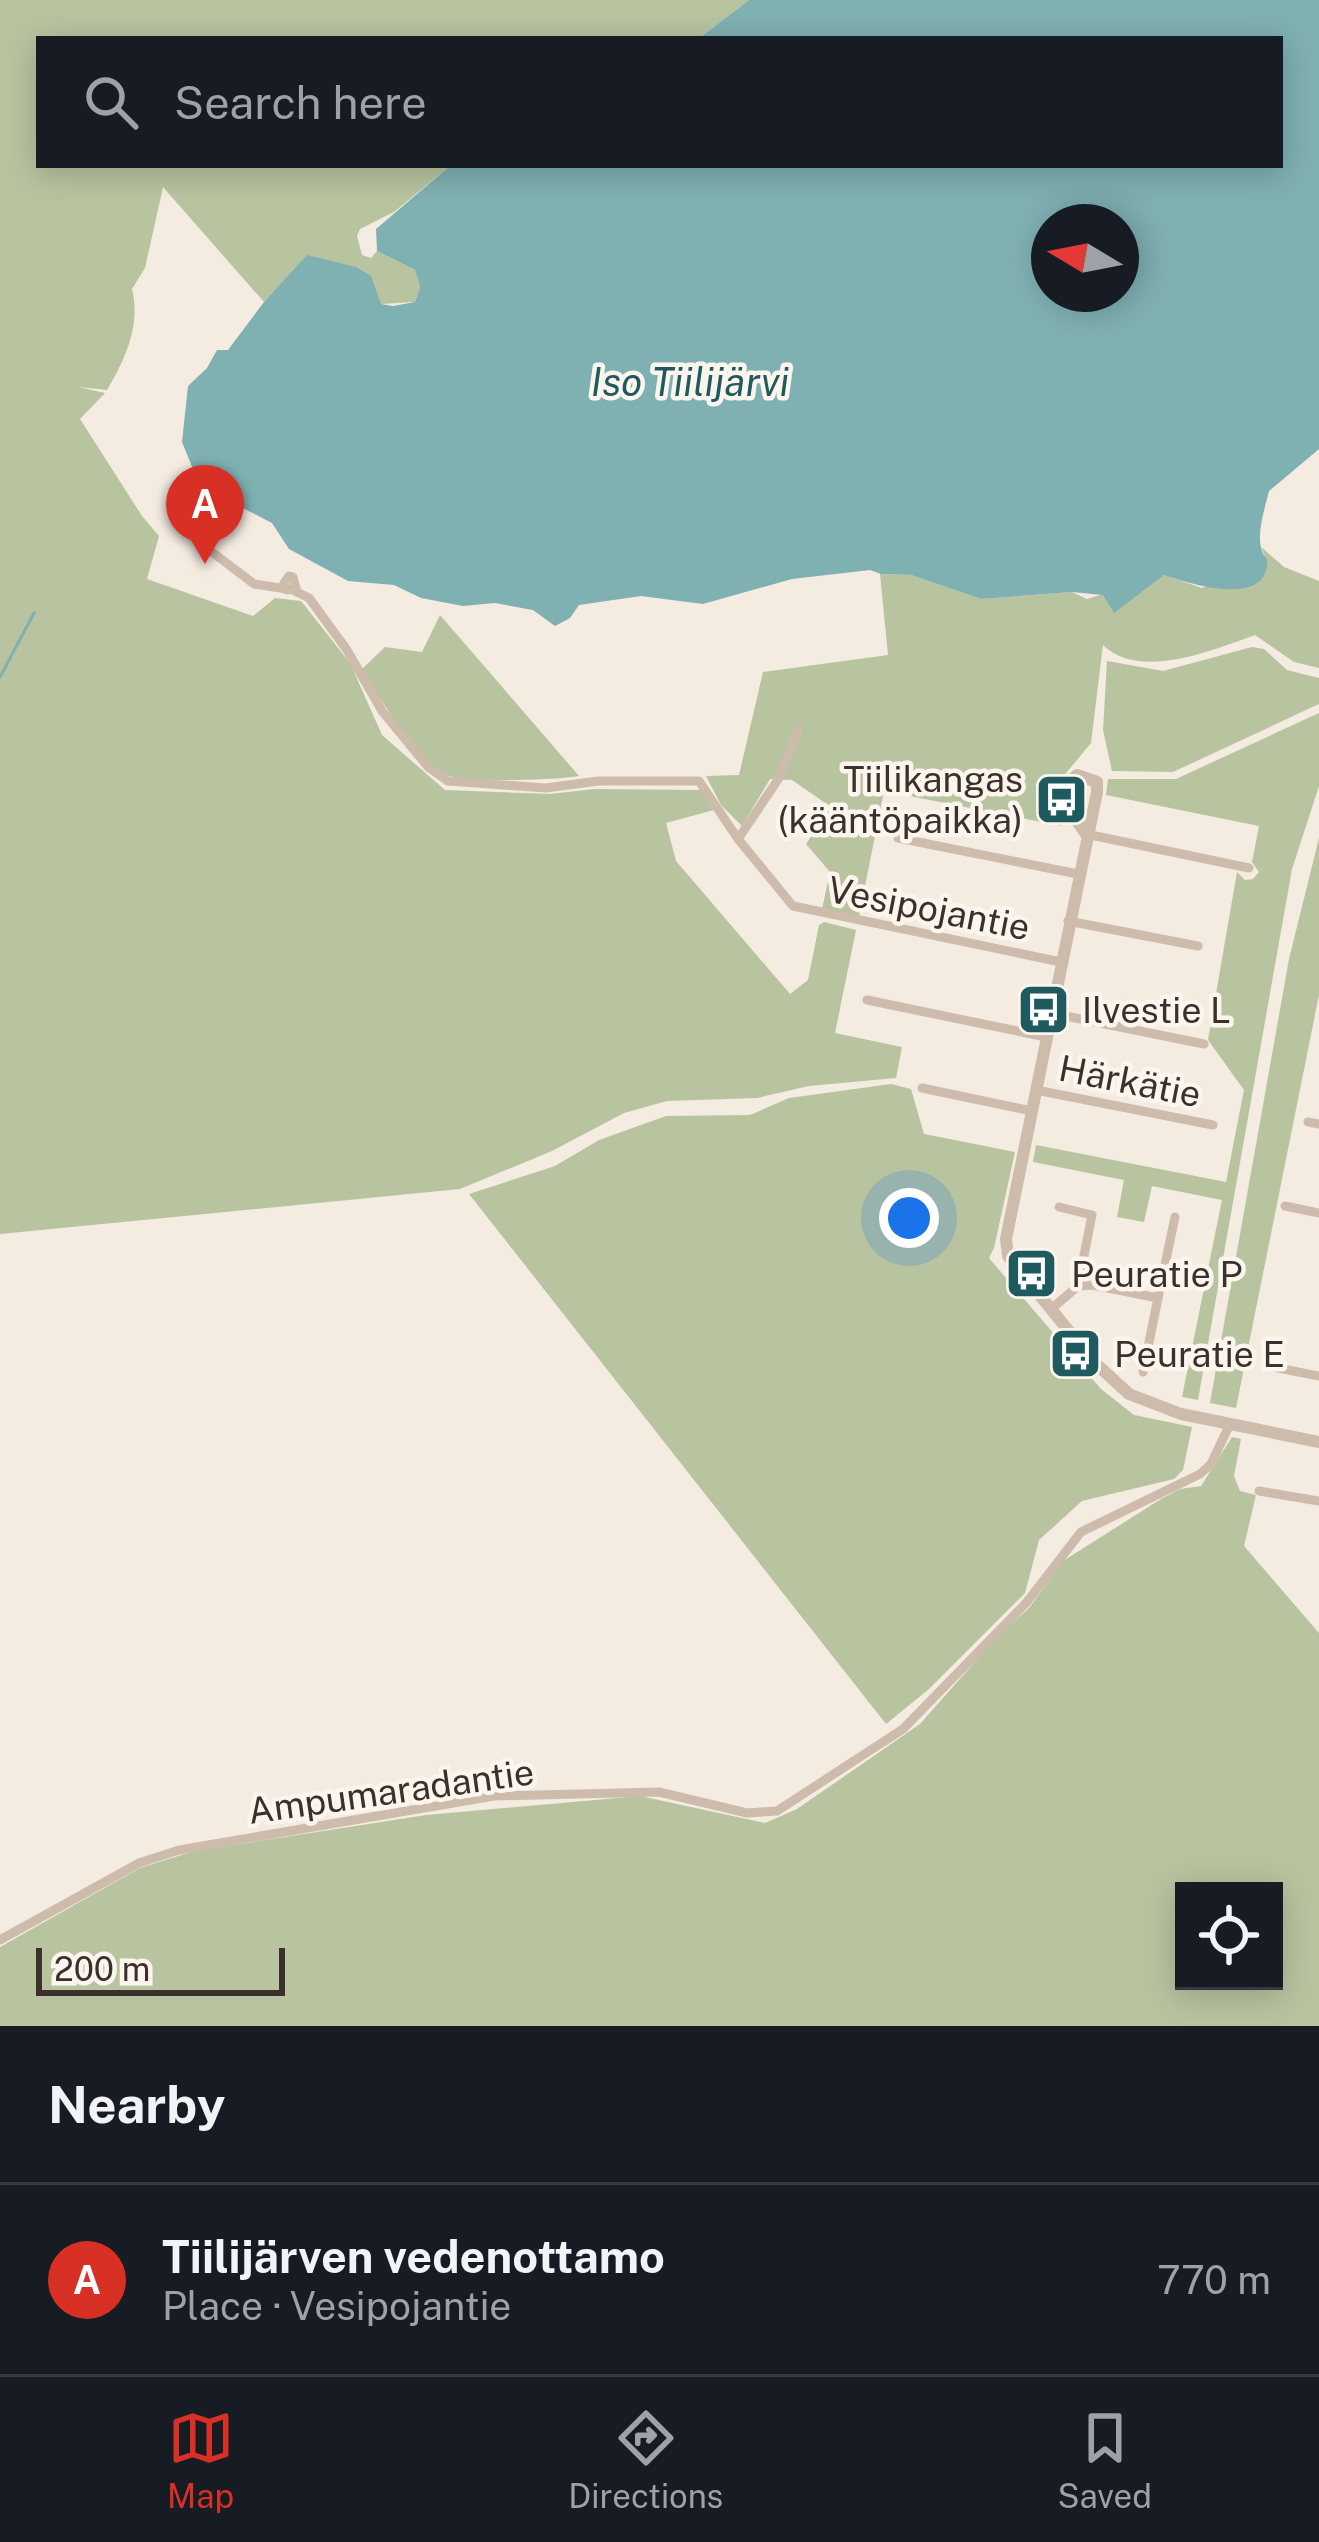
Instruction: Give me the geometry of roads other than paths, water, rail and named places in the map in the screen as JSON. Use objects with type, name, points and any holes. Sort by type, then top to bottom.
[{"type":"street","name":"Vesipojantie","points":[[204,546],[254,584],[292,591],[318,610],[382,711],[439,776],[457,783],[546,788],[598,781],[699,782],[793,906],[1060,962]]},
{"type":"street","points":[[738,839],[779,778],[798,730]]},
{"type":"street","points":[[1250,868],[1087,834],[1006,1239],[1012,1266],[1104,1373],[1129,1394],[1165,1410],[1319,1442]]},
{"type":"street","points":[[898,838],[1078,874]]},
{"type":"street","points":[[1068,920],[1198,946]]},
{"type":"street","points":[[867,1000],[1046,1037]]},
{"type":"street","points":[[1051,1013],[1204,1044]]},
{"type":"street","points":[[922,1088],[1032,1111]]},
{"type":"street","name":"Härkätie","points":[[1036,1090],[1213,1125]]},
{"type":"street","points":[[1285,1206],[1319,1213]]},
{"type":"street","points":[[1050,1310],[1078,1286],[1092,1216],[1059,1207]]},
{"type":"street","points":[[1143,1372],[1175,1217]]},
{"type":"street","points":[[1078,1286],[1158,1298]]},
{"type":"street","points":[[1268,1366],[1319,1376]]},
{"type":"street","name":"Ampumaradantie","points":[[0,1940],[140,1863],[178,1850],[494,1796],[659,1792],[747,1813],[778,1811],[903,1729],[1026,1603],[1081,1532],[1200,1474],[1230,1424]]},
{"type":"street","points":[[1259,1491],[1319,1501]]},
{"type":"water","name":"Iso Tiilijärvi","points":[[749,0],[1319,0],[1319,449],[1269,491],[1260,534],[1267,566],[1252,586],[1222,589],[1164,575],[1114,613],[1103,595],[1072,592],[981,599],[911,575],[870,570],[792,579],[703,604],[641,596],[579,605],[570,618],[555,626],[533,610],[495,603],[463,606],[421,598],[394,585],[348,581],[289,549],[272,523],[237,505],[193,469],[182,442],[188,386],[217,350],[228,350],[307,255],[356,267],[371,276],[381,304],[415,302],[420,287],[415,270],[377,251],[376,229],[447,168],[1283,168],[1283,36],[702,36]]},
{"type":"waterway","points":[[0,677],[34,613]]},
{"type":"place","name":"Tiilijärven vedenottamo","points":[[205,564]]},
{"type":"place","name":"Tiilikangas (kääntöpaikka)","points":[[1062,800]]},
{"type":"place","name":"Ilvestie L","points":[[1043,1010]]},
{"type":"place","name":"Peuratie P","points":[[1032,1274]]},
{"type":"place","name":"Peuratie E","points":[[1075,1354]]}]
